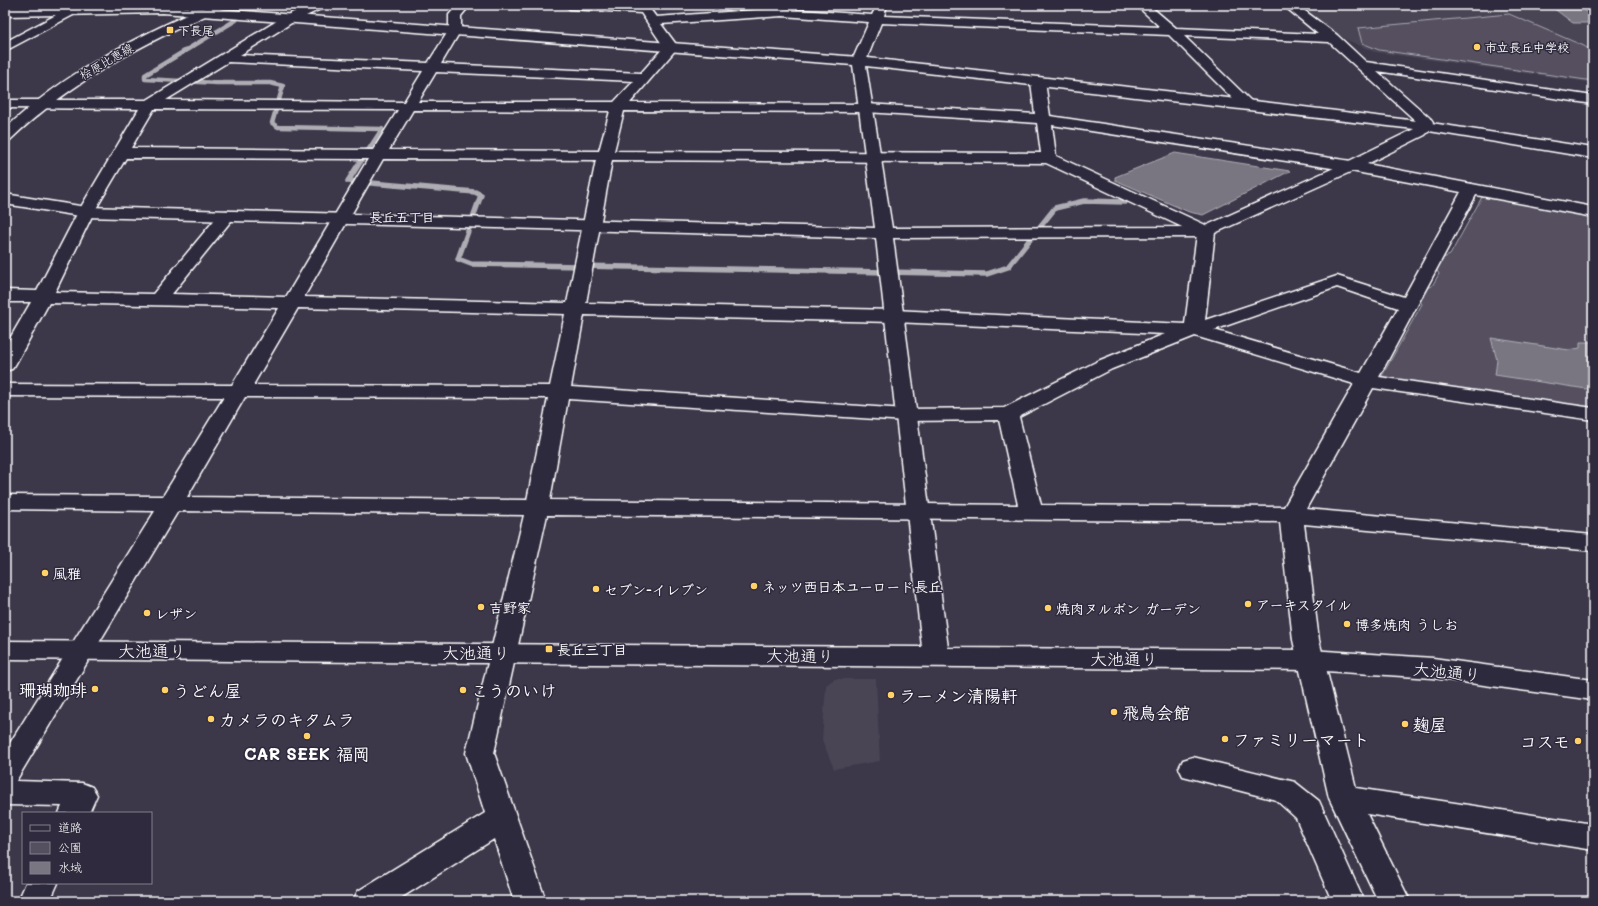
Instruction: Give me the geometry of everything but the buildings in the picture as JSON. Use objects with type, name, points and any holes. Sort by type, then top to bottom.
[{"type":"street","name":"桧原比恵線","points":[[5,137],[40,104],[85,72],[111,57],[219,5]]},
{"type":"street","points":[[5,365],[43,297],[86,212],[149,105],[289,19],[319,5]]},
{"type":"street","points":[[5,775],[292,303],[379,153],[409,107],[455,30],[455,15],[464,5]]},
{"type":"street","points":[[570,5],[646,12],[777,9],[876,19],[1332,38]]},
{"type":"street","points":[[882,5],[859,61],[884,233],[936,656]]},
{"type":"street","points":[[1142,5],[1172,31],[1246,104]]},
{"type":"street","points":[[5,199],[86,212],[227,216],[884,233],[1206,232],[1351,166],[1420,132],[1425,126],[1426,122],[1332,38],[1289,5]]},
{"type":"street","points":[[5,7],[28,11]]},
{"type":"street","points":[[5,12],[143,9],[202,12],[859,61],[1246,104],[1425,126],[1593,153]]},
{"type":"street","points":[[5,47],[73,10]]},
{"type":"street","points":[[646,12],[671,47]]},
{"type":"street","points":[[530,901],[501,819],[480,753],[537,508],[604,156],[618,108],[671,47]]},
{"type":"street","points":[[225,58],[645,77]]},
{"type":"street","points":[[1362,65],[1593,100]]},
{"type":"street","points":[[1038,82],[1049,158]]},
{"type":"street","points":[[5,104],[866,108],[1043,119],[1351,166],[1593,212]]},
{"type":"street","points":[[121,153],[379,153],[604,156],[1049,158],[1206,232]]},
{"type":"street","points":[[1394,901],[1344,798],[1306,640],[1291,515],[1410,305],[1471,189]]},
{"type":"street","points":[[158,299],[227,216]]},
{"type":"street","points":[[1194,330],[1206,232]]},
{"type":"street","points":[[5,390],[558,392],[906,415],[1008,414],[1105,365],[1194,330],[1337,281],[1410,305]]},
{"type":"street","points":[[5,296],[894,316],[1194,330],[1367,381],[1593,414]]},
{"type":"street","points":[[1008,414],[1031,512]]},
{"type":"street","points":[[5,502],[1291,515],[1593,543]]},
{"type":"street","name":"大池通り","points":[[5,650],[504,652],[1310,660],[1434,668],[1593,690]]},
{"type":"street","points":[[1193,768],[1285,790],[1308,810],[1348,901]]},
{"type":"street","points":[[5,793],[82,795],[74,812]]},
{"type":"street","points":[[1344,798],[1593,837]]},
{"type":"street","points":[[369,901],[501,819]]},
{"type":"street","points":[[34,901],[42,884]]},
{"type":"shaded area","name":"市立長丘中学校","points":[[1302,5],[1590,5],[1593,6],[1593,83],[1374,52],[1329,30]]},
{"type":"shaded area","points":[[834,679],[876,679],[880,761],[834,769],[822,740],[826,685]]},
{"type":"green space","points":[[1509,14],[1584,46],[1593,52],[1593,81],[1379,50],[1362,43],[1358,28]]},
{"type":"green space","points":[[1489,196],[1593,213],[1593,410],[1390,380],[1382,376],[1422,304],[1419,299],[1424,290],[1432,286],[1439,274],[1436,269],[1441,259],[1450,255],[1482,197]]},
{"type":"water","points":[[1552,7],[1580,7],[1593,17],[1593,23],[1573,23]]},
{"type":"water","points":[[1175,153],[1290,171],[1203,215],[1189,212],[1115,180],[1115,177]]},
{"type":"water","points":[[1491,338],[1569,350],[1580,348],[1580,342],[1593,342],[1593,390],[1495,375],[1497,360]]},
{"type":"waterway","points":[[236,20],[145,75],[145,79],[217,83],[270,83],[283,86],[272,123],[278,127],[382,129],[367,152]]},
{"type":"waterway","points":[[367,151],[348,181],[475,192],[481,195],[458,259],[471,264],[987,274],[1008,267],[1055,208],[1084,201],[1125,202]]},
{"type":"place","name":"下長尾","points":[[170,30]]},
{"type":"place","name":"市立長丘中学校","points":[[1477,47]]},
{"type":"place","name":"風雅","points":[[45,573]]},
{"type":"place","name":"ネッツ西日本ユーロード長丘","points":[[754,586]]},
{"type":"place","name":"セブン-イレブン","points":[[596,589]]},
{"type":"place","name":"アーキスタイル","points":[[1248,604]]},
{"type":"place","name":"吉野家","points":[[481,607]]},
{"type":"place","name":"焼肉ヌルボン ガーデン","points":[[1048,608]]},
{"type":"place","name":"レザン","points":[[147,613]]},
{"type":"place","name":"博多焼肉 うしお","points":[[1347,624]]},
{"type":"place","name":"長丘三丁目","points":[[549,649]]},
{"type":"place","name":"珊瑚珈琲","points":[[95,689]]},
{"type":"place","name":"うどん屋","points":[[165,690]]},
{"type":"place","name":"こうのいけ","points":[[463,690]]},
{"type":"place","name":"ラーメン清陽軒","points":[[891,695]]},
{"type":"place","name":"飛鳥会館","points":[[1114,712]]},
{"type":"place","name":"カメラのキタムラ","points":[[211,719]]},
{"type":"place","name":"麹屋","points":[[1405,724]]},
{"type":"place","name":"CAR SEEK 福岡","points":[[307,736]]},
{"type":"place","name":"ファミリーマート","points":[[1225,739]]},
{"type":"place","name":"コスモ","points":[[1578,741]]},
{"type":"district","name":"長丘五丁目","points":[[402,216]]}]
